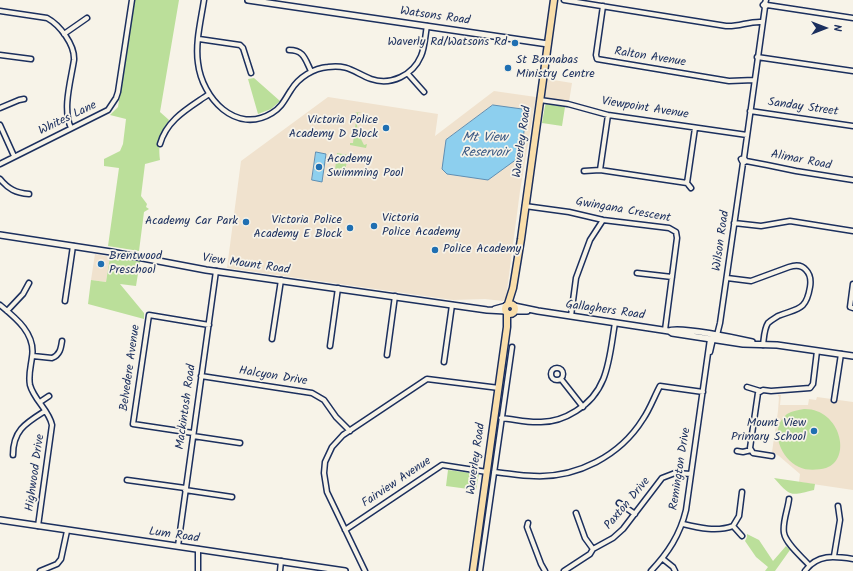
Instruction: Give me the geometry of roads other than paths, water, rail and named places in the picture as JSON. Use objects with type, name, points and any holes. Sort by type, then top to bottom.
[{"type":"main road","name":"Waverley Road","points":[[473,571],[487,472],[494,446],[499,388],[507,327],[554,0]]},
{"type":"street","name":"Whites Lane","points":[[0,164],[108,110],[118,92],[132,0]]},
{"type":"street","points":[[204,0],[199,39],[198,64],[202,80],[209,94],[218,105],[232,115],[242,119],[257,119],[268,115],[278,108],[297,82],[311,71],[325,67],[339,66],[354,70],[371,79],[381,81],[398,79],[408,74],[417,64],[422,54],[427,26]]},
{"type":"street","name":"Watsons Road","points":[[248,0],[285,3],[548,44]]},
{"type":"street","points":[[564,0],[726,26],[733,26],[754,21],[762,22]]},
{"type":"street","points":[[766,4],[853,18]]},
{"type":"street","name":"Wilson Road","points":[[714,337],[720,323],[744,161],[762,22],[766,4]]},
{"type":"street","name":"Ralton Avenue","points":[[603,6],[596,55],[597,59],[729,81],[754,80]]},
{"type":"street","points":[[0,11],[47,18],[53,21],[73,48],[75,54],[67,112],[68,121],[72,128]]},
{"type":"street","points":[[64,34],[87,18]]},
{"type":"street","points":[[199,39],[240,45],[243,48],[251,73]]},
{"type":"street","points":[[289,50],[296,50],[302,53],[311,71]]},
{"type":"street","points":[[0,55],[31,59]]},
{"type":"street","points":[[757,57],[853,71]]},
{"type":"street","points":[[408,74],[424,92]]},
{"type":"street","points":[[160,144],[163,133],[173,119],[209,94]]},
{"type":"street","points":[[0,108],[19,100],[24,100]]},
{"type":"street","name":"Viewpoint Avenue","points":[[540,100],[568,104],[608,115],[747,135]]},
{"type":"street","name":"Sanday Street","points":[[750,111],[853,126]]},
{"type":"street","points":[[600,170],[608,115]]},
{"type":"street","points":[[0,125],[14,156]]},
{"type":"street","points":[[687,183],[695,128]]},
{"type":"street","name":"Alimar Road","points":[[744,161],[853,180]]},
{"type":"street","points":[[584,171],[600,170],[687,183],[691,188]]},
{"type":"street","points":[[0,179],[13,191],[29,194]]},
{"type":"street","name":"Gwingana Crescent","points":[[525,206],[569,212],[603,220],[669,228],[676,232],[677,238],[666,319],[666,330]]},
{"type":"street","points":[[570,316],[576,278],[590,240],[603,220]]},
{"type":"street","points":[[734,223],[761,226],[790,221],[853,232]]},
{"type":"street","name":"View Mount Road","points":[[0,235],[111,252],[216,271],[490,310],[510,309]]},
{"type":"street","points":[[65,301],[73,246]]},
{"type":"street","points":[[727,278],[751,281],[795,265],[806,269],[809,274],[811,279],[807,302],[803,307],[772,320],[768,324],[758,344]]},
{"type":"street","name":"Mackintosh Road","points":[[178,546],[216,271]]},
{"type":"street","points":[[637,272],[672,277]]},
{"type":"street","points":[[272,339],[281,280]]},
{"type":"street","points":[[7,311],[23,294],[29,283]]},
{"type":"street","points":[[853,284],[850,307],[853,308]]},
{"type":"street","points":[[330,346],[338,288]]},
{"type":"street","points":[[387,355],[395,296]]},
{"type":"street","name":"Highwood Drive","points":[[0,305],[31,337],[33,356],[30,385],[51,420],[52,431],[38,526]]},
{"type":"street","points":[[444,362],[452,305]]},
{"type":"street","name":"Gallaghers Road","points":[[510,309],[538,311],[666,330],[672,329],[777,348],[817,352],[853,359]]},
{"type":"street","name":"Belvedere Avenue","points":[[193,434],[133,424],[149,315],[209,325]]},
{"type":"street","points":[[501,418],[531,422],[550,421],[562,418],[583,407],[594,396],[606,375],[615,323]]},
{"type":"street","name":"Remington Drive","points":[[708,360],[708,346],[714,337]]},
{"type":"street","name":"Remington Drive","points":[[651,571],[663,559],[683,524],[708,360],[714,337]]},
{"type":"street","points":[[33,356],[52,358],[58,354],[62,341]]},
{"type":"street","points":[[480,571],[494,472],[494,446],[501,418],[512,347]]},
{"type":"street","points":[[747,387],[760,391],[810,388],[817,352]]},
{"type":"street","points":[[834,400],[841,356]]},
{"type":"street","name":"Gallaghers Road","points":[[841,356],[853,356]]},
{"type":"street","name":"Halcyon Drive","points":[[201,376],[312,393],[324,400],[339,421],[350,430]]},
{"type":"street","points":[[365,571],[327,492],[324,473],[326,462],[332,447],[350,430],[427,379],[499,388]]},
{"type":"street","points":[[560,379],[583,407]]},
{"type":"street","points":[[494,472],[540,476],[561,474],[584,468],[608,455],[629,437],[646,415],[660,386],[703,392]]},
{"type":"street","points":[[760,391],[758,393],[750,448],[753,453],[772,456]]},
{"type":"street","points":[[40,402],[49,396]]},
{"type":"street","points":[[13,455],[17,435],[24,425],[45,410]]},
{"type":"street","points":[[193,434],[240,443]]},
{"type":"street","points":[[737,451],[743,452],[751,450]]},
{"type":"street","name":"Fairview Avenue","points":[[345,530],[442,465],[487,472]]},
{"type":"street","name":"Paxton Drive","points":[[564,571],[590,554],[593,549],[613,538],[623,529],[662,478],[675,473],[691,474]]},
{"type":"street","points":[[127,480],[232,497]]},
{"type":"street","points":[[683,524],[717,530],[733,526],[738,516],[742,492]]},
{"type":"street","points":[[790,499],[784,534],[787,540],[809,565]]},
{"type":"street","points":[[619,503],[634,514]]},
{"type":"street","points":[[834,556],[840,520],[838,506]]},
{"type":"street","points":[[576,513],[585,538],[593,549]]},
{"type":"street","name":"Lum Road","points":[[0,520],[345,571]]},
{"type":"street","points":[[528,523],[527,527],[545,571]]},
{"type":"street","points":[[733,526],[742,536]]},
{"type":"street","points":[[40,571],[57,564],[61,559],[67,531]]},
{"type":"street","points":[[198,549],[198,571]]},
{"type":"street","points":[[805,571],[809,565],[821,558],[834,556],[853,558]]},
{"type":"street","points":[[663,559],[673,567],[675,571]]},
{"type":"street","points":[[280,571],[281,561]]},
{"type":"water","name":"Mt View Reservoir","points":[[493,105],[522,109],[526,115],[521,156],[488,180],[447,174],[442,169],[446,140]]},
{"type":"water","name":"Academy Swimming Pool","points":[[316,152],[326,154],[322,182],[312,180]]},
{"type":"place","name":"Waverly Rd/Watsons Rd","points":[[515,43]]},
{"type":"place","name":"St Barnabas Ministry Centre","points":[[508,68]]},
{"type":"place","name":"Victoria Police Academy D Block","points":[[386,128]]},
{"type":"place","name":"Academy Swimming Pool","points":[[319,167]]},
{"type":"place","name":"Academy Car Park","points":[[246,222]]},
{"type":"place","name":"Victoria Police Academy","points":[[374,226]]},
{"type":"place","name":"Victoria Police Academy E Block","points":[[350,228]]},
{"type":"place","name":"Police Academy","points":[[435,250]]},
{"type":"place","name":"Brentwood Preschool","points":[[101,264]]},
{"type":"place","name":"Mount View Primary School","points":[[814,431]]}]
